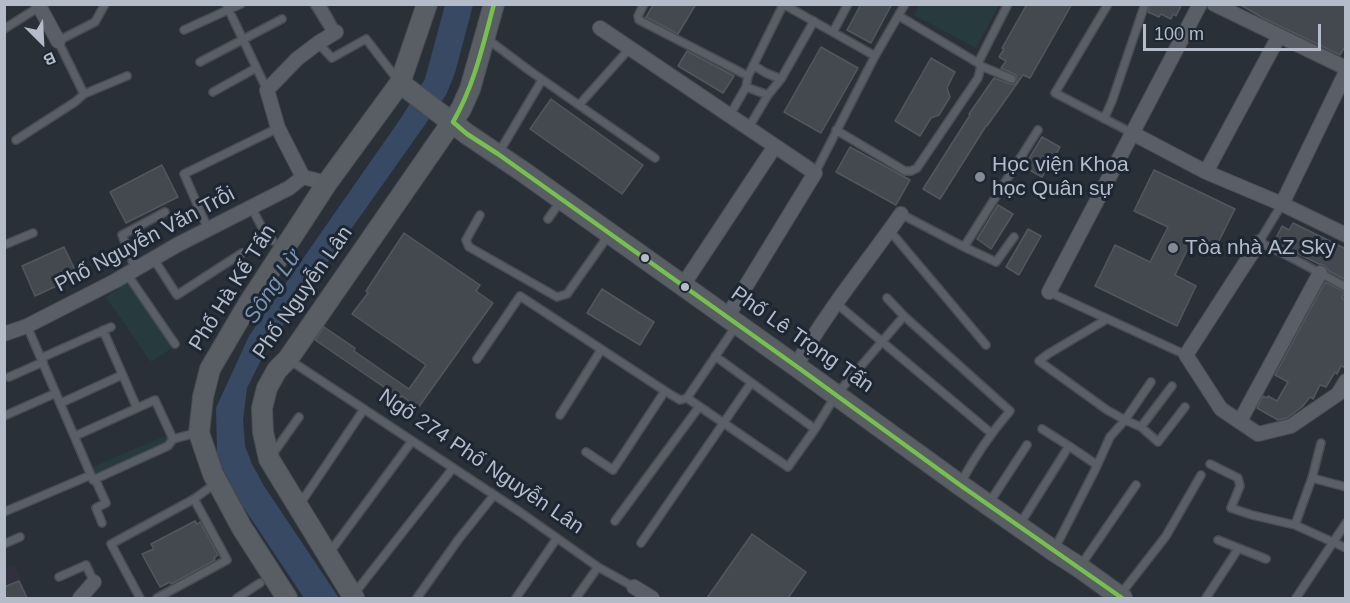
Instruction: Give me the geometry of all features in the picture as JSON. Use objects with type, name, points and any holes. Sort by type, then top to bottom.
[{"type":"street","name":"Phố Hà Kế Tấn","points":[[287,598],[242,528],[213,474],[199,433],[203,397],[210,369],[247,306],[327,183],[405,87],[427,4]]},
{"type":"street","name":"Phố Nguyễn Lân","points":[[353,597],[269,459],[263,432],[262,408],[267,388],[277,370],[288,359],[384,226],[447,118],[461,110],[470,89],[494,4]]},
{"type":"street","points":[[1049,292],[1200,4]]},
{"type":"street","points":[[1214,4],[1346,70],[1282,204]]},
{"type":"street","points":[[38,6],[58,41]]},
{"type":"street","points":[[600,28],[814,173],[733,320]]},
{"type":"street","points":[[327,183],[303,177],[278,129],[267,90],[297,59],[334,33]]},
{"type":"street","points":[[1206,172],[1279,36]]},
{"type":"street","name":"Phố Lê Trọng Tấn","points":[[405,87],[467,134],[733,320],[960,485],[1121,597]]},
{"type":"street","points":[[1131,133],[1206,172],[1282,204],[1346,235]]},
{"type":"street","points":[[683,285],[775,146]]},
{"type":"street","name":"Phố Nguyễn Văn Trỗi","points":[[4,334],[27,326],[115,281],[153,258],[289,188],[303,177]]},
{"type":"street","points":[[796,366],[901,214]]},
{"type":"street","points":[[1259,242],[1186,355],[1221,409],[1258,434],[1291,426],[1342,397],[1346,381]]},
{"type":"street","points":[[1240,421],[1320,273]]},
{"type":"street","points":[[80,598],[94,582]]},
{"type":"street","name":"Ngõ 274 Phố Nguyễn Lân","points":[[634,587],[652,598]]},
{"type":"lane","points":[[84,94],[58,41],[95,22],[105,4]]},
{"type":"lane","points":[[184,30],[227,7],[241,4]]},
{"type":"lane","points":[[314,4],[334,33]]},
{"type":"lane","points":[[321,4],[334,33]]},
{"type":"lane","points":[[644,4],[638,16],[639,20],[748,76]]},
{"type":"lane","points":[[833,32],[848,4]]},
{"type":"lane","points":[[814,173],[905,4]]},
{"type":"lane","points":[[836,130],[905,171],[917,168],[978,78],[980,64],[1008,4]]},
{"type":"lane","points":[[1108,4],[1056,93],[1131,133]]},
{"type":"lane","points":[[1104,118],[1145,4]]},
{"type":"lane","points":[[730,115],[746,87],[753,64],[783,5],[875,56]]},
{"type":"lane","points":[[4,29],[38,6]]},
{"type":"lane","points":[[227,7],[267,90]]},
{"type":"lane","points":[[899,16],[980,64],[1012,79]]},
{"type":"lane","points":[[200,62],[282,20]]},
{"type":"lane","points":[[749,127],[814,21]]},
{"type":"lane","points":[[485,37],[542,80],[655,158]]},
{"type":"lane","points":[[318,43],[332,58],[366,39],[405,87]]},
{"type":"lane","points":[[579,105],[630,48]]},
{"type":"lane","points":[[753,64],[766,74],[781,78]]},
{"type":"lane","points":[[213,92],[256,68]]},
{"type":"lane","points":[[16,140],[84,94],[127,76]]},
{"type":"lane","points":[[498,154],[542,80]]},
{"type":"lane","points":[[746,87],[768,95]]},
{"type":"lane","points":[[208,229],[184,174],[278,129]]},
{"type":"lane","points":[[964,246],[1038,130]]},
{"type":"lane","points":[[548,219],[562,200]]},
{"type":"lane","points":[[1282,204],[1259,242],[1346,287]]},
{"type":"lane","points":[[251,207],[265,233],[273,241]]},
{"type":"lane","points":[[165,212],[122,235],[131,271],[175,344]]},
{"type":"lane","points":[[901,214],[996,262],[1014,237]]},
{"type":"lane","points":[[480,215],[466,240],[469,247],[557,297],[567,294],[609,234]]},
{"type":"lane","points":[[890,231],[986,345]]},
{"type":"lane","points":[[4,245],[33,233]]},
{"type":"lane","points":[[153,258],[177,295],[242,253]]},
{"type":"lane","points":[[1049,292],[1186,355]]},
{"type":"lane","points":[[477,359],[520,296],[680,400],[687,398],[715,356],[733,320]]},
{"type":"lane","points":[[887,298],[1010,411],[991,433],[960,485]]},
{"type":"lane","points":[[837,304],[991,433]]},
{"type":"lane","points":[[687,398],[788,467],[836,395],[904,316]]},
{"type":"lane","points":[[1107,319],[1039,361],[1107,410],[1141,427],[1158,442],[1185,407]]},
{"type":"lane","points":[[27,326],[106,503],[96,508],[102,523]]},
{"type":"lane","points":[[9,378],[111,327]]},
{"type":"lane","points":[[103,330],[137,408]]},
{"type":"lane","points":[[560,415],[601,350]]},
{"type":"lane","points":[[715,356],[815,429]]},
{"type":"lane","name":"Ngõ 274 Phố Nguyễn Lân","points":[[288,359],[494,495],[598,567],[634,587]]},
{"type":"lane","points":[[61,403],[122,375]]},
{"type":"lane","points":[[1054,551],[1110,437],[1125,420],[1150,382]]},
{"type":"lane","points":[[641,543],[752,383]]},
{"type":"lane","points":[[1141,427],[1172,386]]},
{"type":"lane","points":[[586,452],[613,470],[665,391]]},
{"type":"lane","points":[[4,416],[57,393]]},
{"type":"lane","points":[[75,436],[155,400],[173,440]]},
{"type":"lane","points":[[615,521],[699,407]]},
{"type":"lane","points":[[298,507],[364,409]]},
{"type":"lane","points":[[269,459],[299,417]]},
{"type":"lane","points":[[1042,429],[1097,465]]},
{"type":"lane","points":[[4,512],[168,446],[173,440],[199,433]]},
{"type":"lane","points":[[328,555],[412,441]]},
{"type":"lane","points":[[1295,525],[1322,443]]},
{"type":"lane","points":[[988,504],[1027,445]]},
{"type":"lane","points":[[1018,526],[1069,446]]},
{"type":"lane","points":[[1210,464],[1238,478],[1240,486],[1231,508],[1295,525],[1346,548]]},
{"type":"lane","points":[[353,597],[453,468]]},
{"type":"lane","points":[[1121,597],[1166,536],[1201,476]]},
{"type":"lane","points":[[1312,478],[1346,487]]},
{"type":"lane","points":[[140,598],[111,544],[194,499],[217,482]]},
{"type":"lane","points":[[1079,567],[1136,485]]},
{"type":"lane","points":[[417,598],[458,540],[494,495]]},
{"type":"lane","points":[[157,598],[227,560],[194,499]]},
{"type":"lane","points":[[1296,598],[1345,524]]},
{"type":"lane","points":[[4,544],[20,537]]},
{"type":"lane","points":[[516,598],[557,538]]},
{"type":"lane","points":[[1218,540],[1266,559]]},
{"type":"lane","points":[[1206,598],[1238,549]]},
{"type":"lane","points":[[58,577],[86,565],[94,582]]},
{"type":"lane","points":[[576,598],[598,567]]},
{"type":"lane","points":[[237,598],[260,584]]},
{"type":"shaded area","points":[[15,565],[29,598],[5,598],[5,569]]},
{"type":"green space","points":[[919,4],[999,5],[976,48],[914,15]]},
{"type":"green space","points":[[129,281],[175,346],[151,362],[106,297]]},
{"type":"green space","points":[[170,434],[172,440],[168,444],[94,477],[90,468]]},
{"type":"water","points":[[445,5],[473,5],[455,73],[446,95],[267,348],[247,388],[243,420],[245,446],[252,464],[264,486],[339,598],[304,598],[242,505],[221,465],[217,452],[216,408],[249,336],[401,118],[425,79]]},
{"type":"building","points":[[654,4],[696,4],[678,34],[646,17]]},
{"type":"building","points":[[861,4],[892,4],[871,43],[847,30]]},
{"type":"building","points":[[1027,4],[1072,4],[1030,78],[1023,75],[986,126],[940,199],[923,189],[969,114],[994,78],[1010,84],[1017,82],[1016,75],[1001,68],[1006,61],[999,57]]},
{"type":"building","points":[[1150,4],[1182,4],[1176,16],[1173,14],[1171,19],[1161,14],[1159,17],[1148,12]]},
{"type":"building","points":[[1239,4],[1346,4],[1346,45],[1340,55]]},
{"type":"building","points":[[821,47],[858,68],[821,133],[784,112]]},
{"type":"building","points":[[687,51],[734,76],[723,93],[678,66]]},
{"type":"building","points":[[931,58],[955,72],[947,88],[950,97],[939,115],[931,118],[920,136],[895,121]]},
{"type":"building","points":[[551,99],[643,165],[622,194],[530,129]]},
{"type":"building","points":[[1042,137],[1060,147],[1042,177],[1024,167]]},
{"type":"building","points":[[850,147],[910,180],[896,205],[836,172]]},
{"type":"building","points":[[162,165],[178,197],[126,223],[110,192]]},
{"type":"building","name":"Tòa nhà AZ Sky","points":[[1154,170],[1235,209],[1214,251],[1192,240],[1175,275],[1196,286],[1177,326],[1095,286],[1115,245],[1150,262],[1168,227],[1134,211]]},
{"type":"building","points":[[998,205],[1013,214],[991,249],[977,239]]},
{"type":"building","points":[[1293,223],[1346,249],[1346,280],[1329,271],[1324,265],[1274,242],[1282,226],[1289,230]]},
{"type":"building","points":[[1028,229],[1041,236],[1019,275],[1006,267]]},
{"type":"building","points":[[404,233],[480,285],[476,291],[493,303],[418,408],[315,340],[324,327],[409,389],[426,365],[352,314],[368,293],[366,291]]},
{"type":"building","points":[[64,247],[78,276],[35,296],[22,266]]},
{"type":"building","points":[[1325,282],[1345,292],[1342,298],[1346,300],[1346,368],[1341,366],[1326,387],[1320,385],[1313,399],[1310,397],[1302,407],[1287,418],[1278,420],[1257,408],[1263,396],[1277,401],[1288,382],[1275,375]]},
{"type":"building","points":[[602,289],[654,322],[640,345],[587,313]]},
{"type":"building","points":[[195,521],[197,524],[200,522],[218,555],[214,558],[215,560],[171,584],[170,582],[160,587],[142,554],[154,549],[151,544]]},
{"type":"building","points":[[752,534],[806,572],[788,598],[707,598]]},
{"type":"building","points":[[19,581],[27,598],[4,598],[4,587]]},
{"type":"transit line","points":[[453,122],[472,80],[494,4]]},
{"type":"transit line","points":[[453,122],[960,485],[1122,598]]},
{"type":"place","name":"Học viện Khoa học Quân sự","points":[[980,177]]},
{"type":"place","name":"Tòa nhà AZ Sky","points":[[1173,248]]},
{"type":"water label","name":"Sông Lừ","points":[[273,287]]}]
